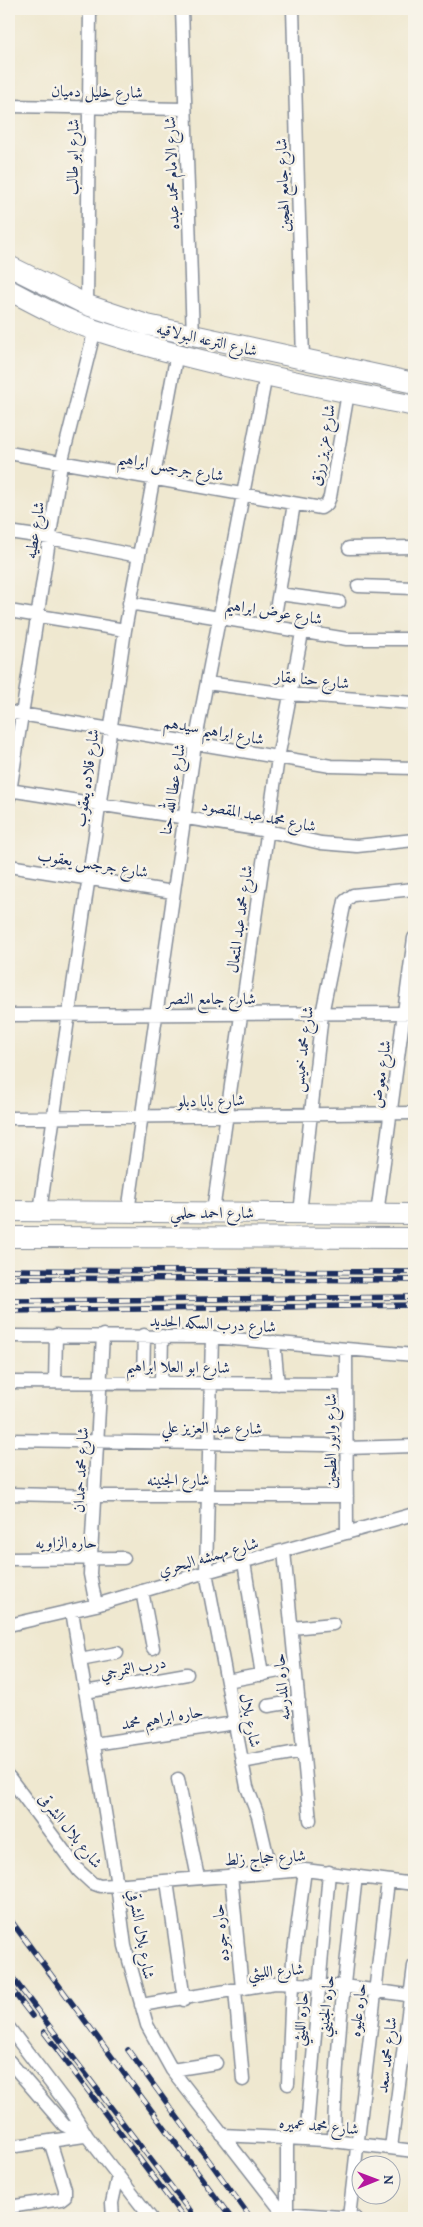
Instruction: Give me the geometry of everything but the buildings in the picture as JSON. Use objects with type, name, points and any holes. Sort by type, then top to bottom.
[{"type":"main road","name":"شارع الترعه البولاقيه","points":[[9,266],[87,305],[147,325],[193,337],[414,383]]},
{"type":"main road","name":"شارع الترعه البولاقيه","points":[[9,290],[94,330],[266,375],[414,406]]},
{"type":"main road","name":"شارع احمد حلمي","points":[[9,1211],[213,1211],[414,1214]]},
{"type":"main road","points":[[78,1211],[79,1237]]},
{"type":"main road","name":"شارع احمد حلمي","points":[[9,1237],[414,1238]]},
{"type":"street","name":"شارع ابو طالب","points":[[87,305],[90,9]]},
{"type":"street","name":"شارع الامام محمد عبده","points":[[182,9],[193,337]]},
{"type":"street","name":"شارع جامع الهجين","points":[[293,9],[303,360]]},
{"type":"street","name":"شارع خليل دميان","points":[[9,106],[185,109]]},
{"type":"street","name":"شارع عطيه","points":[[9,792],[62,464],[94,330]]},
{"type":"street","name":"شارع قلاده يعقوب","points":[[40,1211],[129,603],[177,353]]},
{"type":"street","name":"شارع عطا الله حنا","points":[[128,1212],[195,744],[266,375]]},
{"type":"street","name":"شارع عزيز رزق","points":[[327,504],[348,393]]},
{"type":"street","name":"شارع جرجس ابراهيم","points":[[9,453],[294,504],[321,508],[327,504]]},
{"type":"street","points":[[273,627],[294,504]]},
{"type":"street","points":[[9,532],[50,538],[138,556]]},
{"type":"street","points":[[349,548],[414,547]]},
{"type":"street","points":[[358,586],[414,588]]},
{"type":"street","points":[[279,594],[339,602]]},
{"type":"street","name":"شارع عوض ابراهيم","points":[[129,603],[347,639],[414,639]]},
{"type":"street","points":[[9,611],[125,630]]},
{"type":"street","name":"شارع محمد عبد المتعال","points":[[213,1211],[278,758],[302,633]]},
{"type":"street","name":"شارع حنا مقار","points":[[207,683],[289,694],[414,703]]},
{"type":"street","name":"شارع ابراهيم سيدهم","points":[[9,712],[331,766],[414,768]]},
{"type":"street","name":"شارع محمد عبد المقصود","points":[[9,792],[99,804],[268,831],[340,845],[414,840]]},
{"type":"street","name":"شارع جرجس يعقوب","points":[[9,866],[173,892]]},
{"type":"street","name":"شارع محمد خميس","points":[[300,1213],[322,1014],[342,908],[345,901],[353,895],[414,889]]},
{"type":"street","name":"شارع معوض","points":[[377,1214],[391,1114],[409,1013],[414,938]]},
{"type":"street","name":"شارع جامع النصر","points":[[9,1015],[409,1013]]},
{"type":"street","name":"شارع بابا دبلو","points":[[9,1118],[414,1113]]},
{"type":"street","points":[[54,1382],[56,1335]]},
{"type":"street","name":"شارع محمد حمدان","points":[[96,1605],[90,1582],[102,1335]]},
{"type":"street","points":[[143,1382],[144,1335]]},
{"type":"street","name":"شارع درب السكه الحديد","points":[[9,1336],[144,1335],[212,1337],[414,1355]]},
{"type":"street","points":[[161,1383],[162,1336]]},
{"type":"street","name":"شارع بلال","points":[[212,1337],[206,1572],[247,1787],[258,1816],[271,1872]]},
{"type":"street","points":[[274,1342],[278,1384]]},
{"type":"street","name":"شارع وابور الطحين","points":[[346,1349],[347,1533]]},
{"type":"street","name":"شارع ابو العلا ابراهيم","points":[[9,1382],[346,1384]]},
{"type":"street","name":"شارع عبد العزيز علي","points":[[9,1440],[325,1445],[346,1448],[414,1446]]},
{"type":"street","name":"شارع الجنينه","points":[[9,1494],[347,1496]]},
{"type":"street","name":"شارع مهمشه البحري","points":[[9,1625],[96,1605],[414,1514]]},
{"type":"street","name":"حاره المدرسه","points":[[284,1551],[310,1820]]},
{"type":"street","name":"حاره الزاويه","points":[[9,1559],[124,1558]]},
{"type":"street","points":[[244,1562],[262,1675]]},
{"type":"street","points":[[142,1591],[154,1648]]},
{"type":"street","name":"شارع بلال الشرقي","points":[[72,1611],[117,1885],[125,1946],[147,2025],[172,2070],[286,2215]]},
{"type":"street","points":[[292,1628],[333,1624]]},
{"type":"street","points":[[80,1660],[117,1653]]},
{"type":"street","points":[[227,1681],[295,1668]]},
{"type":"street","name":"درب التمرجي","points":[[85,1692],[187,1674]]},
{"type":"street","points":[[268,1706],[298,1701]]},
{"type":"street","name":"حاره ابراهيم محمد","points":[[94,1744],[235,1723]]},
{"type":"street","points":[[242,1762],[303,1750]]},
{"type":"street","name":"شارع بلال الشرقى","points":[[9,1777],[85,1878],[100,1886],[117,1885]]},
{"type":"street","points":[[178,1779],[198,1878]]},
{"type":"street","points":[[288,2084],[292,1983],[305,1870]]},
{"type":"street","name":"شارع حجاج زلط","points":[[117,1885],[305,1870],[414,1884]]},
{"type":"street","name":"حاره الليثي","points":[[306,2139],[329,1872]]},
{"type":"street","name":"حاره جوده","points":[[230,1875],[239,1989],[243,2080]]},
{"type":"street","name":"حاره الجنيني","points":[[334,2141],[334,2094],[356,1876]]},
{"type":"street","points":[[166,1881],[184,2000]]},
{"type":"street","name":"حاره عليوه","points":[[357,2154],[388,1881]]},
{"type":"street","name":"شارع محمد سعد","points":[[390,2148],[412,1996],[414,1966]]},
{"type":"street","name":"شارع الليثي","points":[[141,2006],[239,1989],[292,1983],[344,1986],[412,1996]]},
{"type":"street","points":[[9,2028],[70,2107],[86,2136],[151,2218]]},
{"type":"street","points":[[9,2061],[64,2124],[86,2136]]},
{"type":"street","points":[[172,2070],[216,2063]]},
{"type":"street","name":"شارع محمد عميره","points":[[222,2135],[334,2141],[414,2151]]},
{"type":"street","points":[[9,2148],[86,2136]]},
{"type":"street","points":[[286,2138],[286,2215],[352,2218]]},
{"type":"street","points":[[9,2207],[61,2199],[65,2196],[66,2189],[50,2141]]},
{"type":"street","points":[[113,2218],[114,2189],[118,2176]]},
{"type":"street","name":"حاره عليوه","points":[[352,2218],[354,2204]]},
{"type":"railway","points":[[9,1270],[414,1272]]},
{"type":"railway","points":[[9,1278],[414,1280]]},
{"type":"railway","points":[[9,1301],[414,1297]]},
{"type":"railway","points":[[9,1311],[414,1305]]},
{"type":"railway","points":[[9,1918],[231,2218]]},
{"type":"railway","points":[[9,1973],[195,2218]]},
{"type":"railway","points":[[9,1986],[32,2016]]},
{"type":"railway","points":[[44,2032],[184,2218]]},
{"type":"railway","points":[[128,2050],[251,2218]]}]
